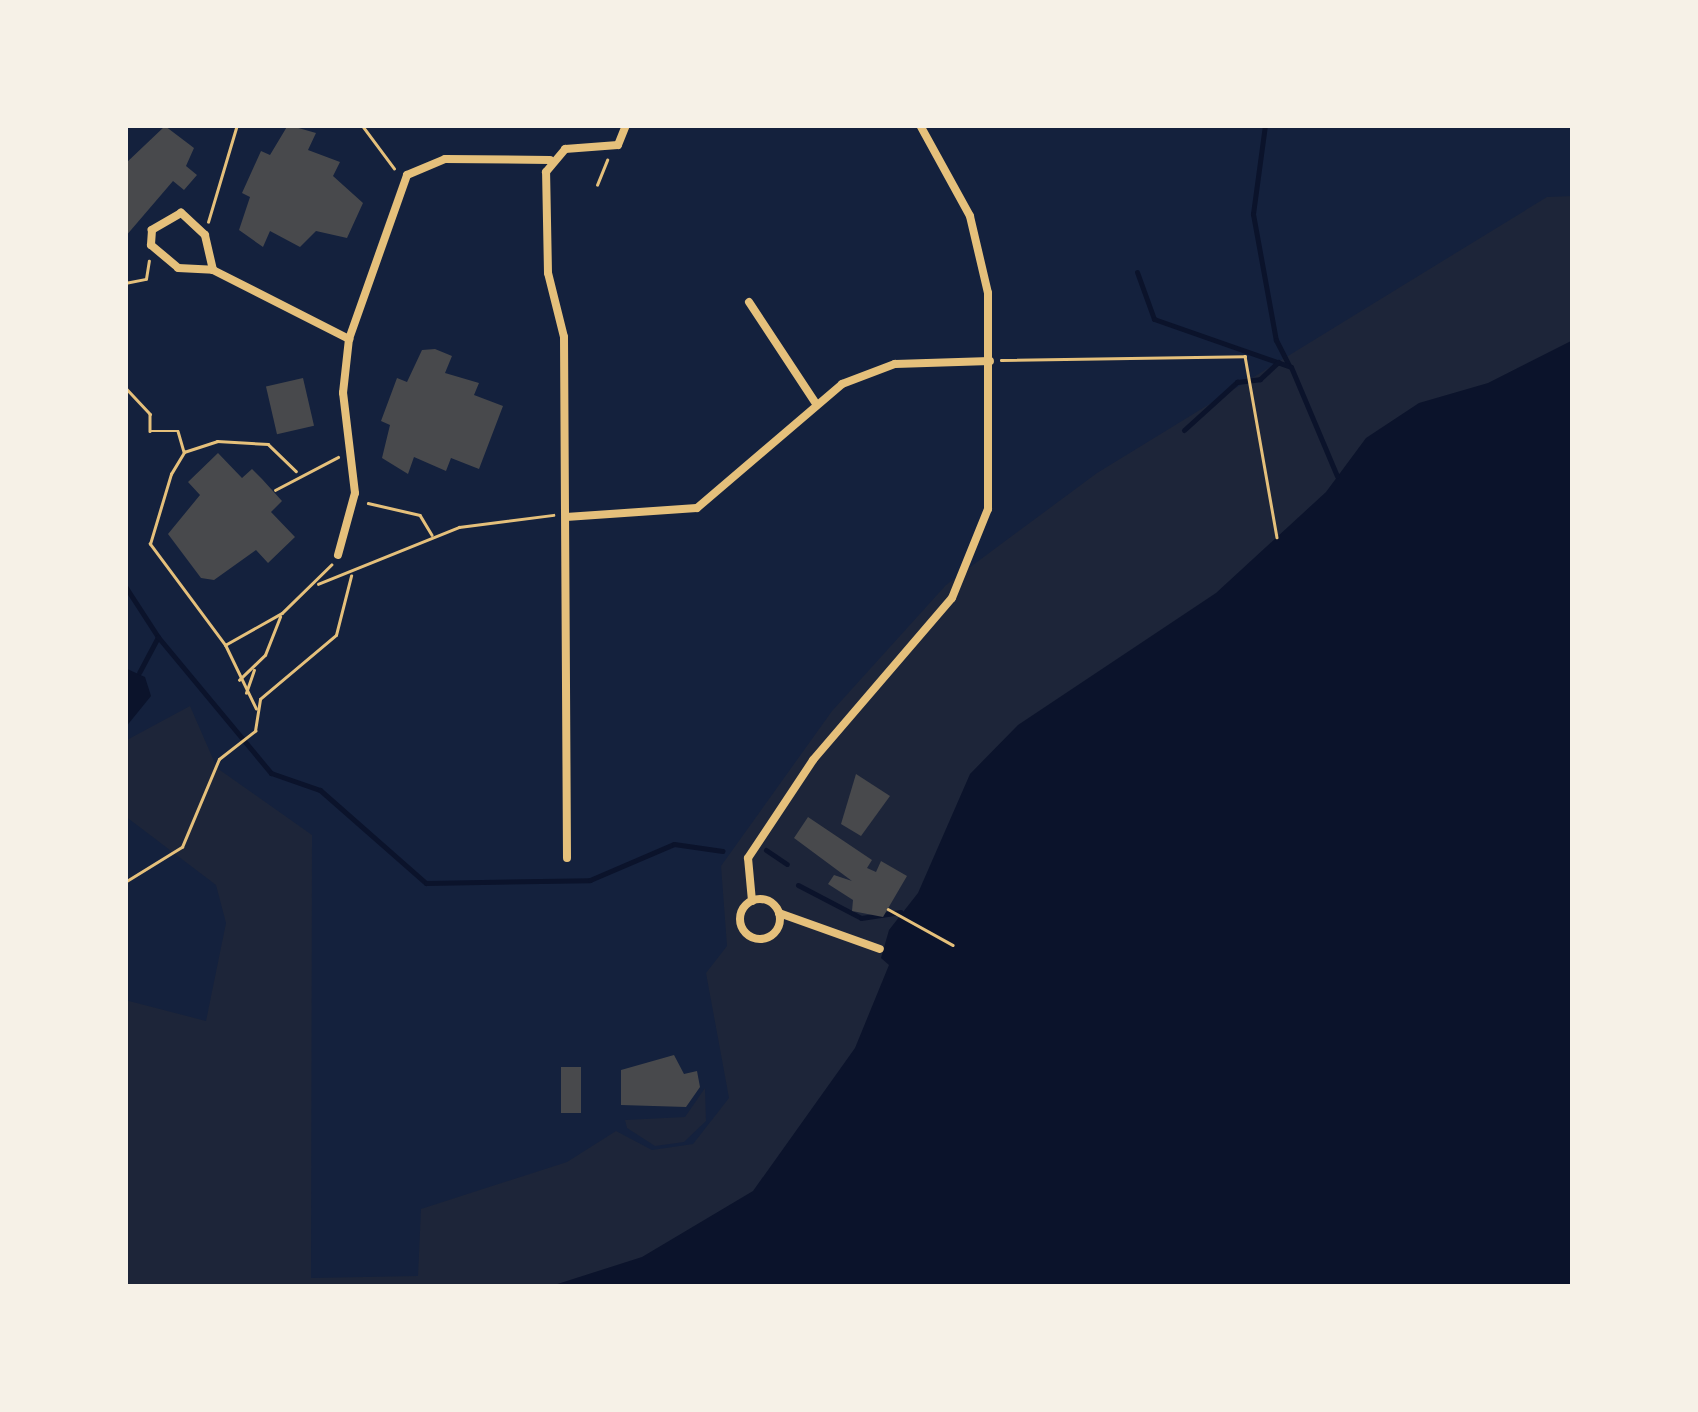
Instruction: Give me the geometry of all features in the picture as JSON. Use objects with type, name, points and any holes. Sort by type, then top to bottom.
[{"type":"street","points":[[338,555],[355,493],[343,393],[349,339],[407,175],[445,159],[550,160],[618,145],[626,125]]},
{"type":"street","points":[[779,914],[774,933],[749,935],[740,917],[752,901],[748,858],[769,826],[952,598],[976,554],[988,509],[988,293],[970,216],[920,125]]},
{"type":"street","points":[[550,160],[546,251],[564,338],[567,858]]},
{"type":"street","points":[[213,270],[205,235],[171,212],[152,230],[151,245],[178,268],[213,270],[349,339]]},
{"type":"street","points":[[749,302],[815,402]]},
{"type":"street","points":[[566,518],[697,508],[724,493],[815,402],[895,364],[990,361]]},
{"type":"street","points":[[752,901],[768,901],[779,914],[880,950]]},
{"type":"path","points":[[205,235],[237,125]]},
{"type":"path","points":[[362,125],[394,168]]},
{"type":"path","points":[[597,185],[607,160]]},
{"type":"path","points":[[125,283],[146,279],[151,245]]},
{"type":"path","points":[[990,361],[1245,356],[1277,537]]},
{"type":"path","points":[[125,387],[150,414],[150,431],[178,431],[184,452],[150,544],[226,646],[238,680],[256,709]]},
{"type":"path","points":[[184,452],[248,440],[296,471]]},
{"type":"path","points":[[275,490],[296,471],[340,457]]},
{"type":"path","points":[[355,493],[420,516],[432,536]]},
{"type":"path","points":[[318,584],[351,576],[432,536],[542,513],[566,518]]},
{"type":"path","points":[[226,646],[282,613],[318,584],[338,555]]},
{"type":"path","points":[[125,882],[170,860],[196,820],[219,759],[249,737],[256,709],[281,676],[336,635],[351,576]]},
{"type":"path","points":[[246,693],[282,613]]},
{"type":"path","points":[[238,680],[254,668]]},
{"type":"path","points":[[888,910],[953,945]]},
{"type":"shaded area","points":[[1573,196],[1573,1287],[125,1287],[125,1000],[206,1021],[226,923],[216,885],[125,816],[125,741],[190,706],[217,768],[312,835],[311,1278],[418,1276],[421,1209],[567,1162],[616,1131],[652,1150],[693,1144],[729,1098],[706,973],[727,946],[721,866],[832,711],[946,585],[1097,473],[1547,197]]},
{"type":"shaded area","points":[[1573,340],[1573,1287],[548,1287],[642,1257],[753,1191],[855,1048],[889,965],[881,958],[889,930],[918,893],[970,774],[1018,725],[1216,593],[1326,492],[1366,438],[1419,403],[1488,383]]},
{"type":"shaded area","points":[[125,668],[145,677],[151,696],[125,728]]},
{"type":"shaded area","points":[[705,1088],[706,1121],[684,1142],[655,1146],[627,1128],[625,1120],[685,1117]]},
{"type":"building","points":[[288,125],[316,133],[308,150],[340,162],[333,176],[363,203],[347,238],[316,231],[300,247],[270,231],[263,247],[239,230],[250,197],[242,193],[261,151],[270,155]]},
{"type":"building","points":[[165,126],[194,148],[186,166],[197,175],[184,190],[173,181],[125,237],[125,164]]},
{"type":"building","points":[[435,349],[452,356],[445,373],[479,383],[474,395],[503,406],[479,469],[451,458],[446,471],[414,457],[408,474],[382,458],[390,425],[381,421],[397,378],[407,382],[422,350]]},
{"type":"building","points":[[303,378],[314,426],[277,434],[266,387]]},
{"type":"building","points":[[218,453],[242,478],[252,469],[262,479],[282,501],[271,512],[295,537],[268,563],[256,550],[214,580],[201,578],[168,534],[200,495],[188,482]]},
{"type":"building","points":[[856,774],[890,796],[861,836],[841,824]]},
{"type":"building","points":[[808,817],[872,860],[867,868],[876,872],[881,861],[907,876],[883,917],[852,911],[853,900],[828,884],[834,875],[852,881],[794,838]]},
{"type":"building","points":[[674,1055],[684,1074],[697,1071],[700,1087],[686,1107],[621,1105],[621,1070]]},
{"type":"building","points":[[561,1067],[581,1067],[581,1113],[561,1113]]},
{"type":"waterway","points":[[1265,125],[1253,214],[1276,340],[1289,365]]},
{"type":"waterway","points":[[1137,272],[1154,319],[1291,367],[1337,476]]},
{"type":"waterway","points":[[1184,430],[1237,382],[1260,379],[1278,362]]},
{"type":"waterway","points":[[125,586],[158,637],[139,672]]},
{"type":"waterway","points":[[158,637],[271,773],[320,790],[426,883],[590,880],[674,844],[723,851]]},
{"type":"waterway","points":[[766,850],[787,864]]},
{"type":"waterway","points":[[798,885],[861,918],[901,912]]}]
